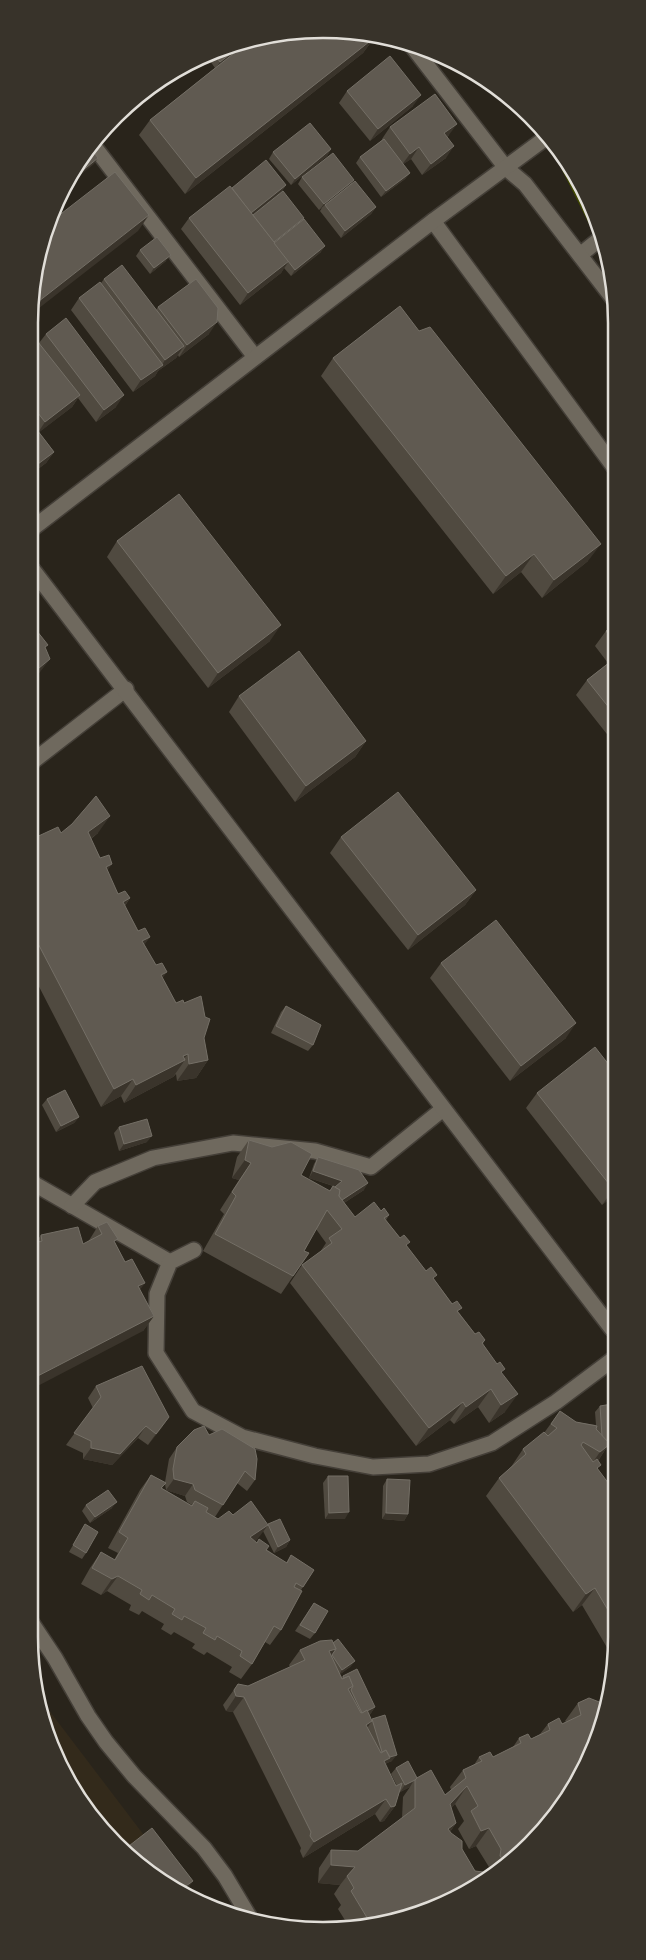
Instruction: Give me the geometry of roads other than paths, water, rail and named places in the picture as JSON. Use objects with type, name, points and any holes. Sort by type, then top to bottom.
[{"type":"street","points":[[418,54],[506,168],[525,184],[606,290]]},
{"type":"street","points":[[38,524],[433,221],[543,140]]},
{"type":"street","points":[[96,149],[255,357]]},
{"type":"street","points":[[433,221],[608,459]]},
{"type":"street","points":[[580,255],[597,242]]},
{"type":"street","points":[[38,576],[608,1323]]},
{"type":"street","points":[[38,757],[126,690]]},
{"type":"street","points":[[72,1206],[95,1182],[153,1158],[233,1143],[315,1151],[371,1167],[443,1109]]},
{"type":"street","points":[[38,1186],[170,1262]]},
{"type":"street","points":[[194,1250],[170,1262],[156,1294],[156,1353],[193,1411],[242,1437],[315,1456],[373,1466],[429,1464],[492,1443],[556,1402],[608,1363]]},
{"type":"street","points":[[38,1632],[88,1716],[106,1742],[134,1776],[204,1848],[225,1876],[247,1912]]}]
